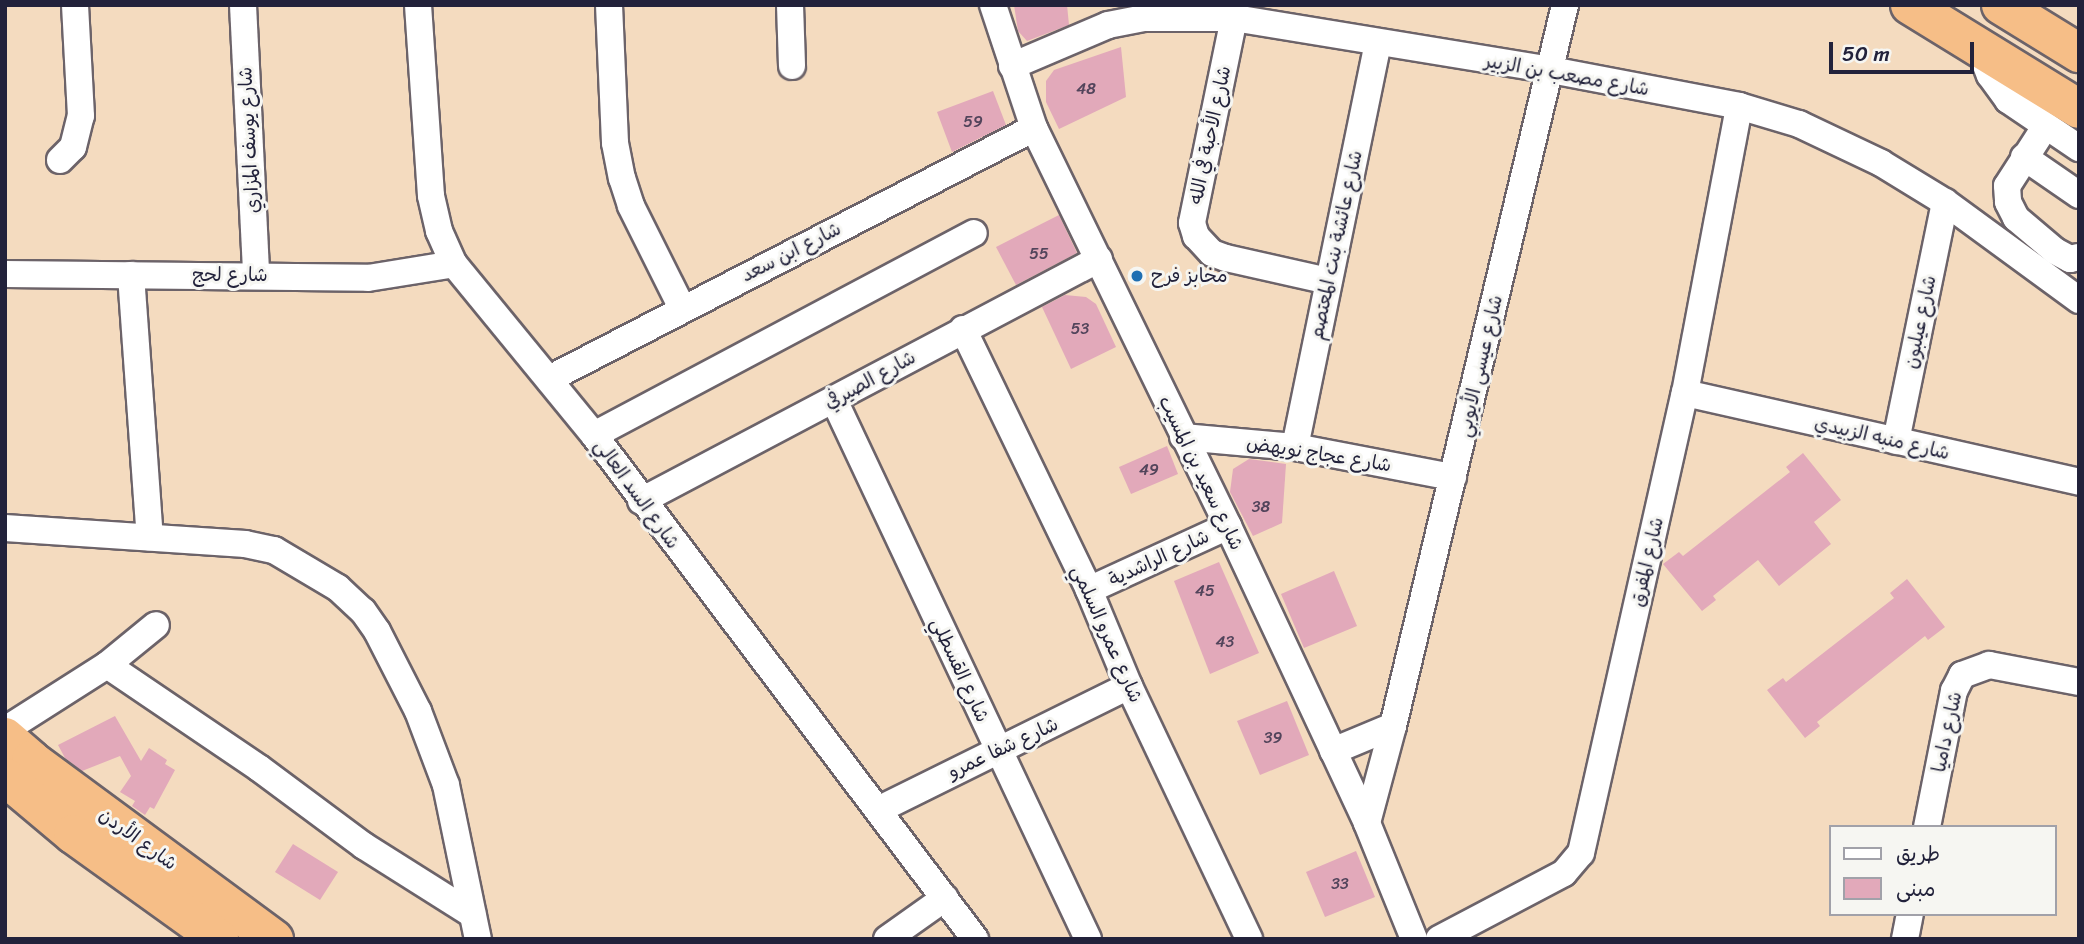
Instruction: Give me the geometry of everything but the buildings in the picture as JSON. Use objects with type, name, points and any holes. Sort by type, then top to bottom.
[{"type":"highway","points":[[1910,5],[2079,109]]},
{"type":"highway","points":[[2001,5],[2079,53]]},
{"type":"highway","name":"شارع الأردن","points":[[5,737],[31,760],[274,939]]},
{"type":"highway","name":"شارع الأردن","points":[[5,777],[73,834],[219,939]]},
{"type":"street","points":[[60,160],[73,147],[81,116],[75,5]]},
{"type":"street","name":"شارع يوسف المزاري","points":[[243,5],[256,275]]},
{"type":"street","name":"شارع السد العالي","points":[[418,5],[431,196],[439,231],[454,264],[594,435],[641,501],[975,939]]},
{"type":"street","points":[[609,5],[615,143],[622,178],[631,206],[682,308]]},
{"type":"street","points":[[790,5],[792,66]]},
{"type":"street","name":"شارع سعيد بن المسيب","points":[[993,5],[1034,128],[1228,526],[1367,823],[1415,939]]},
{"type":"street","name":"شارع عيسى الأيوبي","points":[[1367,823],[1393,726],[1565,5]]},
{"type":"street","name":"شارع مصعب بن الزبير","points":[[1012,66],[1108,25],[1144,18],[1234,18],[1378,44],[1551,70],[1739,106],[1799,124],[1835,139],[1945,202],[2079,300]]},
{"type":"street","name":"شارع الأحبة في الله","points":[[1234,18],[1192,223],[1196,236],[1212,253],[1226,258],[1328,281]]},
{"type":"street","name":"شارع عائشة بنت المعتصم","points":[[1295,447],[1378,44]]},
{"type":"street","points":[[1979,47],[1990,75],[2020,110],[2034,142],[2079,195]]},
{"type":"street","name":"شارع المفرق","points":[[1439,939],[1564,873],[1578,860],[1685,393],[1739,106]]},
{"type":"street","name":"شارع ابن سعد","points":[[549,379],[1034,128]]},
{"type":"street","points":[[2034,142],[2079,148]]},
{"type":"street","points":[[2034,142],[2079,174]]},
{"type":"street","points":[[2034,142],[2007,186],[2008,202],[2016,218],[2055,251],[2070,259],[2079,257]]},
{"type":"street","name":"شارع عيلبون","points":[[1896,441],[1945,202]]},
{"type":"street","points":[[594,435],[974,233]]},
{"type":"street","name":"شارع الصيرفي","points":[[641,501],[1099,259]]},
{"type":"street","name":"شارع لحج","points":[[5,274],[368,278],[454,264]]},
{"type":"street","points":[[131,275],[150,537]]},
{"type":"street","name":"شارع عمرو السلمي","points":[[963,329],[1089,590],[1129,686],[1249,939]]},
{"type":"street","name":"شارع منبه الزبيدي","points":[[1685,393],[2079,482]]},
{"type":"street","name":"شارع القسطلي","points":[[834,400],[1088,939]]},
{"type":"street","name":"شارع عجاج نويهض","points":[[1183,437],[1295,447],[1453,477]]},
{"type":"street","name":"شارع الراشدية","points":[[1089,590],[1228,526]]},
{"type":"street","points":[[5,528],[245,544],[274,550],[304,564],[338,587],[363,611],[377,631],[418,711],[446,785],[475,926]]},
{"type":"street","points":[[5,730],[107,666],[156,625]]},
{"type":"street","name":"شارع داميا","points":[[1927,825],[1954,691],[1962,674],[1989,665],[2079,682]]},
{"type":"street","points":[[107,666],[260,768],[475,926]]},
{"type":"street","name":"شارع شفا عمرو","points":[[878,810],[1129,686]]},
{"type":"street","points":[[1333,751],[1393,726]]},
{"type":"street","points":[[887,939],[945,898]]},
{"type":"street","points":[[1905,939],[1910,916]]},
{"type":"place","name":"مخابز فرح","points":[[1137,276]]}]
